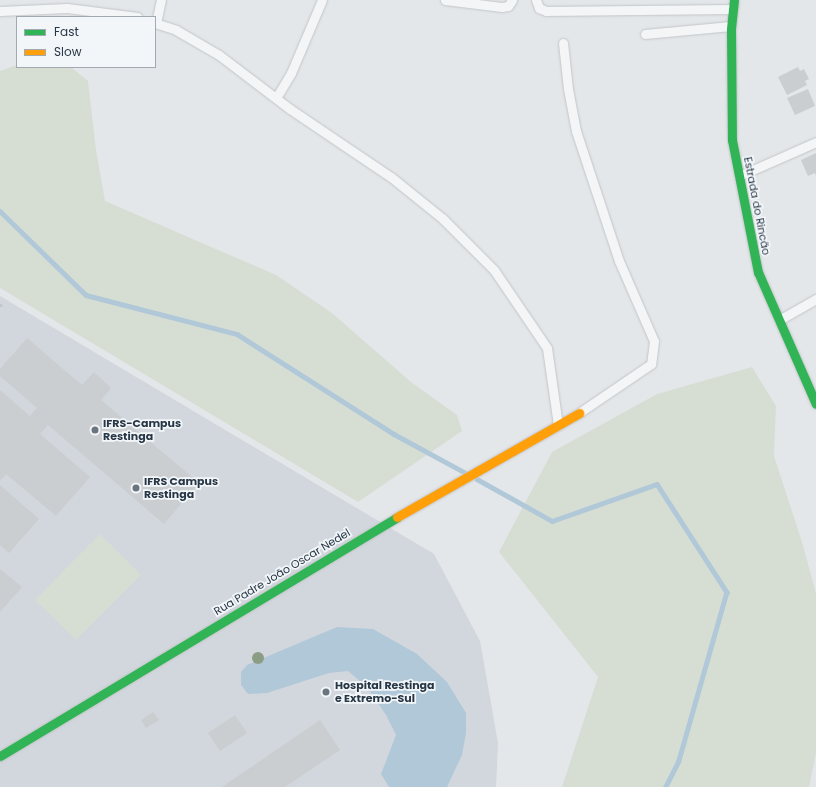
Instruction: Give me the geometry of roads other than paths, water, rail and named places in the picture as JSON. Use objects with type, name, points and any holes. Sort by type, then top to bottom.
[{"type":"street","name":"Estrada do Rincão","points":[[733,5],[731,26],[732,140],[758,272],[816,404]]},
{"type":"street","name":"Rua Padre João Oscar Nedel","points":[[0,756],[383,525],[579,413]]},
{"type":"lane","points":[[161,0],[156,23],[176,30],[219,55],[276,98],[391,177],[443,219],[494,270],[547,348],[558,424]]},
{"type":"lane","points":[[276,98],[291,72],[322,0]]},
{"type":"lane","points":[[445,0],[502,7],[508,6],[512,0]]},
{"type":"lane","points":[[536,0],[539,8],[546,11],[733,5]]},
{"type":"lane","points":[[0,11],[67,8],[129,16]]},
{"type":"lane","points":[[645,34],[731,26]]},
{"type":"lane","points":[[563,43],[568,89],[576,131],[619,261],[654,341],[651,364],[579,413]]},
{"type":"lane","points":[[739,176],[816,142]]},
{"type":"lane","points":[[779,320],[816,299]]},
{"type":"water","points":[[337,627],[373,629],[417,654],[447,682],[466,713],[466,733],[462,755],[447,787],[389,787],[381,774],[396,735],[386,715],[367,687],[348,671],[329,673],[267,693],[248,694],[241,685],[241,672],[247,665]]},
{"type":"waterway","points":[[0,211],[86,295],[237,334],[394,434],[464,472]]},
{"type":"waterway","points":[[477,479],[552,521],[657,484],[727,592],[679,761],[666,787]]},
{"type":"place","name":"IFRS-Campus Restinga","points":[[95,430]]},
{"type":"place","name":"IFRS Campus Restinga","points":[[136,488]]},
{"type":"place","name":"Hospital Restinga e Extremo-Sul","points":[[326,692]]}]
